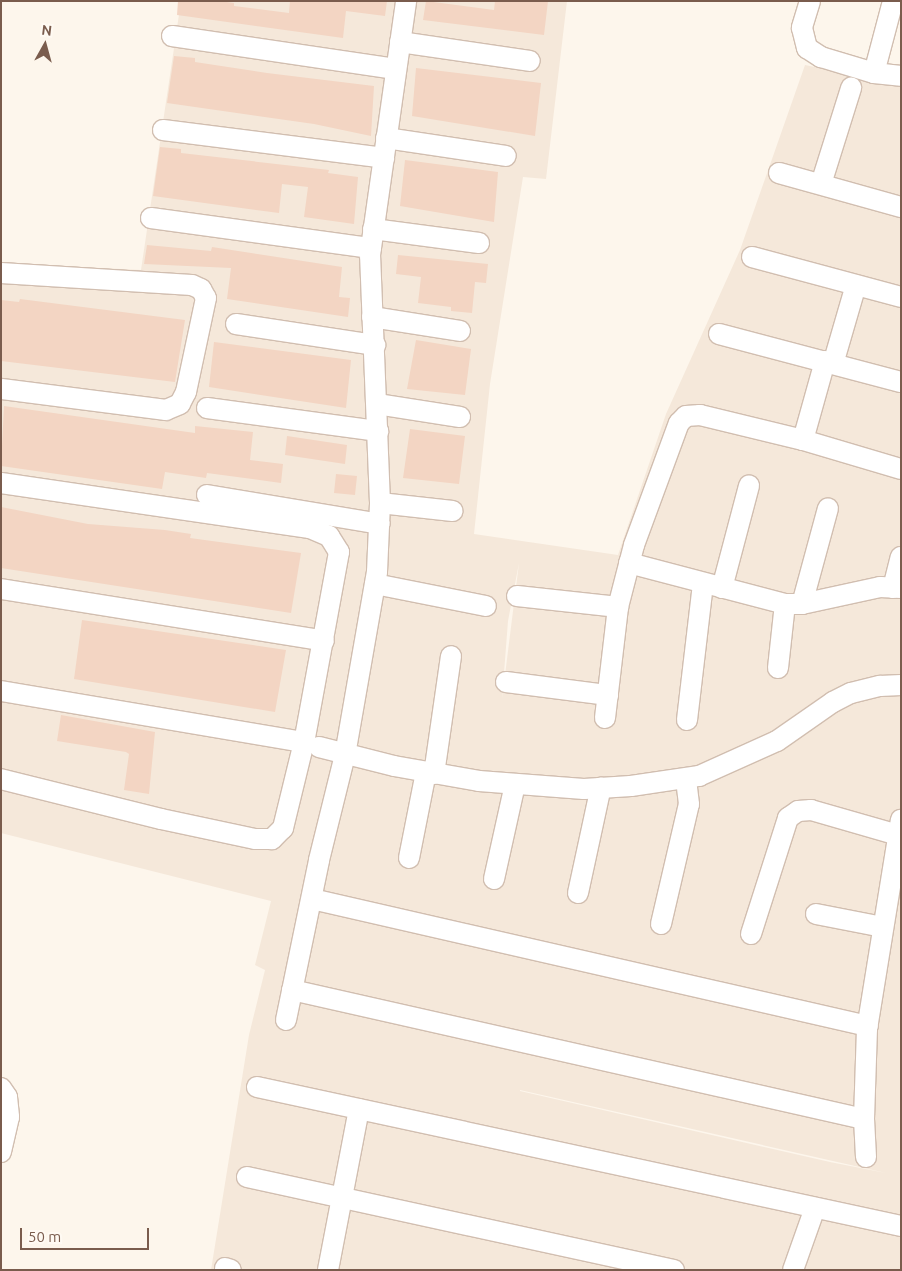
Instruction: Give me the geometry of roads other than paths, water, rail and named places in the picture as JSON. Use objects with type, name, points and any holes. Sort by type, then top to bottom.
[{"type":"street","points":[[286,1020],[345,755],[375,584],[380,503],[375,345],[372,317],[372,239],[406,1]]},
{"type":"street","points":[[810,1],[802,28],[808,48],[821,57],[874,73],[901,76]]},
{"type":"street","points":[[874,73],[893,1]]},
{"type":"street","points":[[172,36],[396,69]]},
{"type":"street","points":[[400,42],[530,61]]},
{"type":"street","points":[[821,184],[851,88]]},
{"type":"street","points":[[163,130],[384,158]]},
{"type":"street","points":[[386,138],[506,156]]},
{"type":"street","points":[[779,173],[901,206]]},
{"type":"street","points":[[151,218],[372,239],[479,243]]},
{"type":"street","points":[[752,257],[901,298]]},
{"type":"street","points":[[1,272],[192,285],[201,288],[206,298],[186,392],[180,404],[166,410],[1,389]]},
{"type":"street","points":[[803,440],[856,285]]},
{"type":"street","points":[[372,317],[460,331]]},
{"type":"street","points":[[236,324],[375,345]]},
{"type":"street","points":[[720,334],[901,382]]},
{"type":"street","points":[[377,404],[460,417]]},
{"type":"street","points":[[206,408],[378,431]]},
{"type":"street","points":[[605,718],[618,607],[629,563],[679,423],[686,416],[700,415],[803,440],[901,469]]},
{"type":"street","points":[[1,483],[310,528],[329,536],[339,552],[324,641],[312,745],[284,828],[272,839],[255,840],[1,779]]},
{"type":"street","points":[[687,720],[712,586],[749,486]]},
{"type":"street","points":[[206,495],[380,524]]},
{"type":"street","points":[[380,503],[453,511]]},
{"type":"street","points":[[778,668],[794,604],[828,508]]},
{"type":"street","points":[[629,563],[712,586],[794,604],[865,590],[897,588],[901,557]]},
{"type":"street","points":[[375,584],[486,606]]},
{"type":"street","points":[[1,589],[324,641]]},
{"type":"street","points":[[516,596],[618,607]]},
{"type":"street","points":[[409,858],[430,773],[451,656]]},
{"type":"street","points":[[506,682],[608,694]]},
{"type":"street","points":[[1,691],[312,745],[345,755],[430,773],[515,784],[601,788],[686,779],[736,761],[776,741],[833,702],[851,693],[880,686],[901,685]]},
{"type":"street","points":[[661,924],[689,804],[686,779]]},
{"type":"street","points":[[494,879],[515,784]]},
{"type":"street","points":[[578,893],[601,788]]},
{"type":"street","points":[[751,934],[788,818],[798,812],[811,810],[899,828],[868,1026],[864,1119],[866,1157]]},
{"type":"street","points":[[312,899],[868,1026]]},
{"type":"street","points":[[816,914],[883,927]]},
{"type":"street","points":[[292,990],[864,1119]]},
{"type":"street","points":[[257,1087],[901,1226]]},
{"type":"street","points":[[1,1088],[7,1097],[9,1117],[1,1152]]},
{"type":"street","points":[[328,1270],[359,1109]]},
{"type":"street","points":[[247,1177],[674,1270]]},
{"type":"street","points":[[793,1270],[814,1208]]}]
